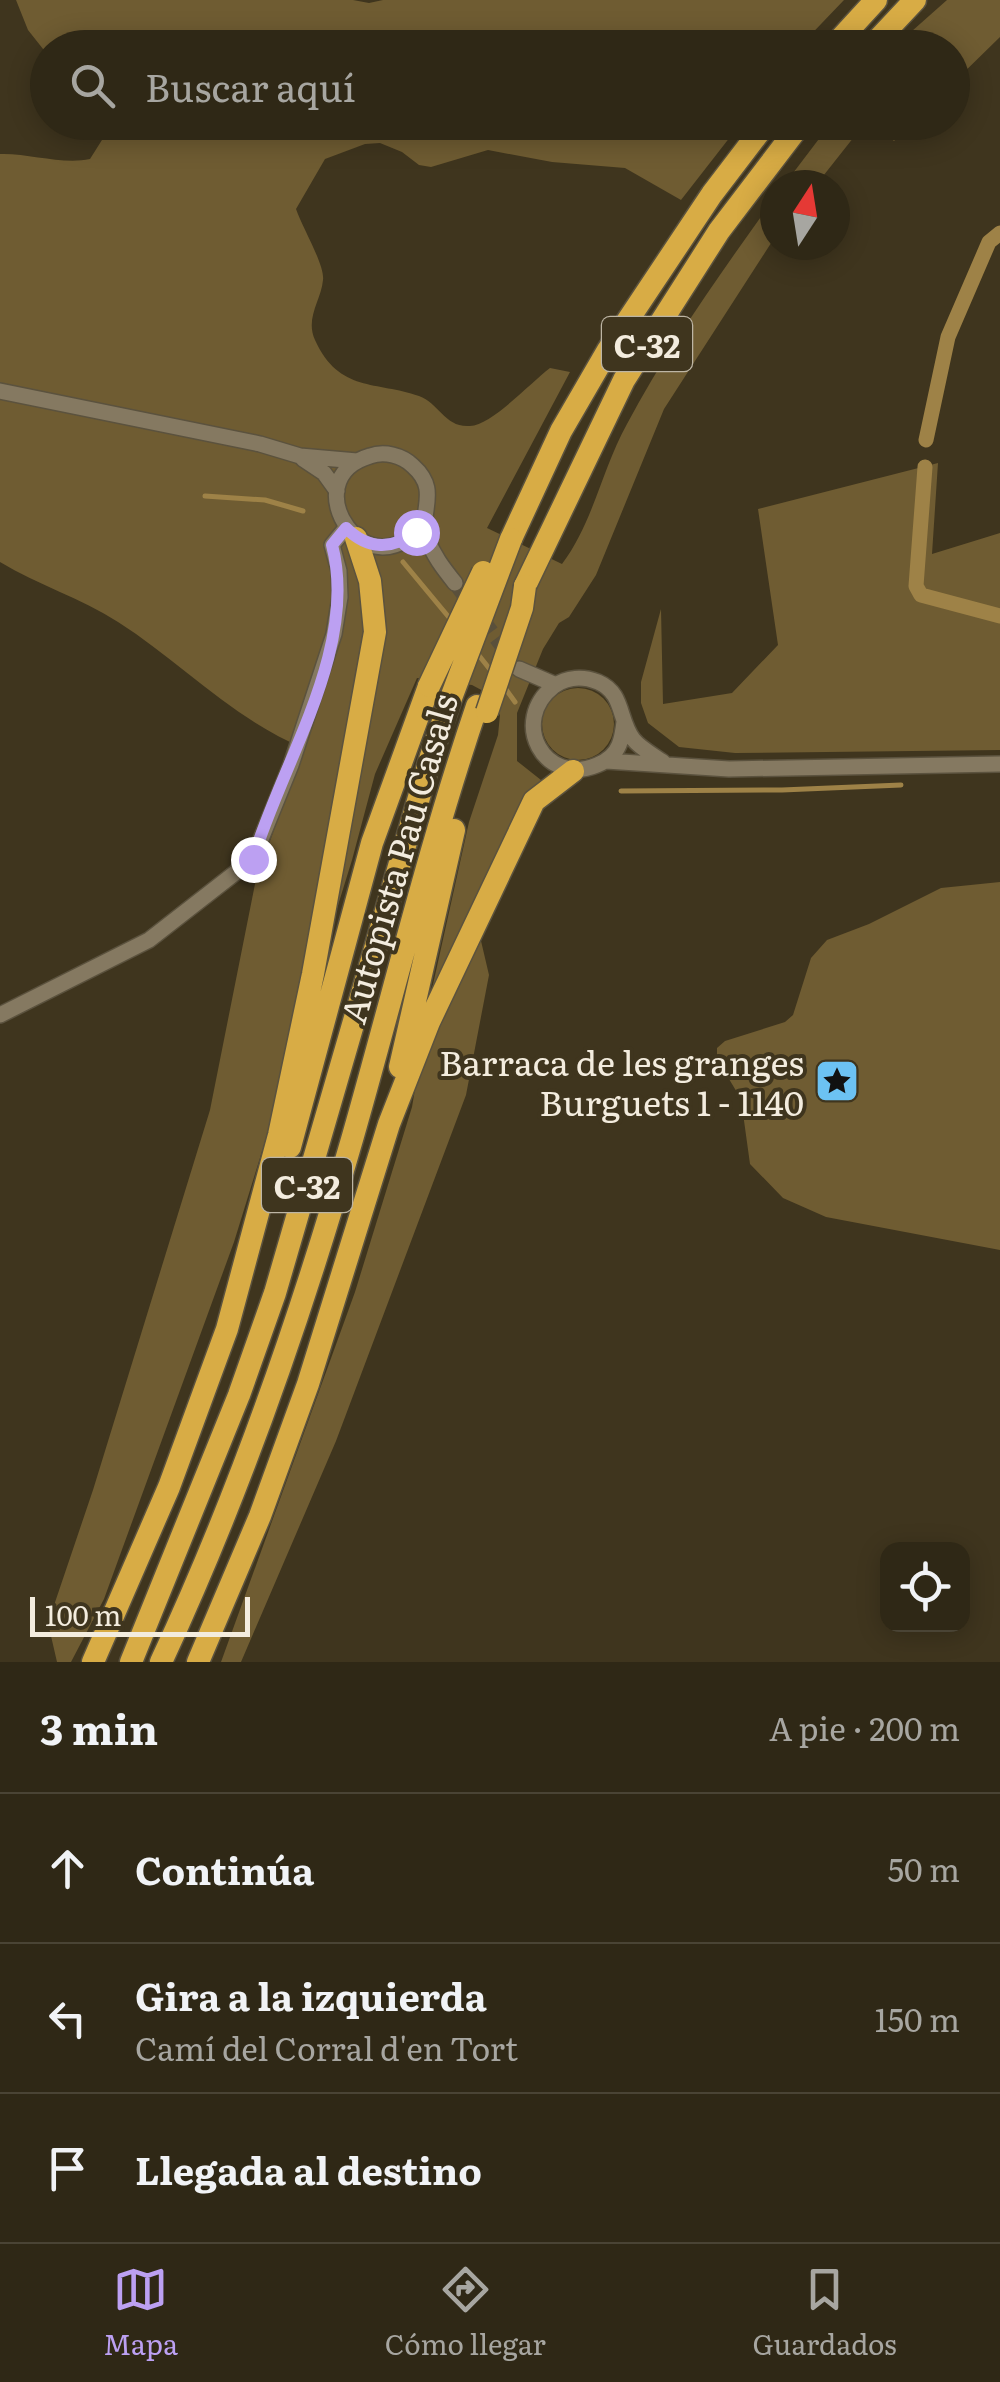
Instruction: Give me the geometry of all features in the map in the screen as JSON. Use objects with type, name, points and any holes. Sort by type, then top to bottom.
[{"type":"highway","points":[[848,30],[876,0]]},
{"type":"highway","points":[[886,30],[914,0]]},
{"type":"highway","name":"Autopista Pau Casals","points":[[132,1662],[239,1395],[275,1293],[431,756],[506,536],[561,430],[628,321],[712,194],[753,140]]},
{"type":"highway","name":"Autopista Pau Casals","points":[[161,1662],[222,1518],[300,1308],[352,1139],[455,770],[482,709],[525,586],[624,380],[719,231],[788,140]]},
{"type":"highway","points":[[227,1329],[279,1135],[368,678],[374,614],[370,581],[351,533]]},
{"type":"highway","points":[[94,1660],[169,1486],[248,1279],[300,1114],[372,843],[429,686],[506,536]]},
{"type":"highway","points":[[389,1124],[482,709]]},
{"type":"highway","points":[[198,1662],[260,1516],[308,1384],[389,1124],[429,1022],[534,802],[573,771]]},
{"type":"street","points":[[0,391],[300,456],[358,461],[381,454],[405,460],[415,467],[427,487],[428,509],[416,532],[404,541],[388,546],[371,545],[351,533],[339,518],[337,492],[346,471],[358,461]]},
{"type":"street","points":[[300,456],[324,473],[337,492]]},
{"type":"street","points":[[425,519],[434,557],[455,583]]},
{"type":"street","points":[[0,1015],[149,940],[253,859],[291,764],[334,634],[340,597],[332,545],[351,533]]},
{"type":"street","points":[[404,541],[434,557]]},
{"type":"street","points":[[538,702],[520,669],[556,684]]},
{"type":"street","points":[[663,762],[634,741],[620,703],[598,682],[576,678],[556,684],[538,702],[532,725],[536,744],[547,758],[573,771],[606,760],[729,769],[1000,764]]},
{"type":"street","points":[[606,760],[619,745],[624,722]]},
{"type":"shaded area","points":[[16,0],[844,0],[815,30],[28,30]]},
{"type":"shaded area","points":[[947,0],[1000,0],[1000,37],[970,66],[970,30],[913,30]]},
{"type":"shaded area","points":[[102,140],[728,140],[681,200],[625,168],[552,162],[488,150],[431,167],[419,165],[380,143],[365,144],[325,159],[296,209],[323,273],[312,332],[325,357],[347,377],[419,396],[454,423],[470,426],[489,419],[550,368],[570,372],[487,528],[562,564],[582,531],[618,441],[643,395],[697,308],[760,218],[760,260],[664,409],[596,575],[543,649],[517,713],[517,761],[541,780],[511,830],[474,911],[489,975],[466,1095],[336,1441],[241,1662],[221,1662],[355,1292],[412,1107],[432,989],[469,822],[498,735],[500,715],[487,693],[472,685],[417,678],[375,774],[234,1242],[104,1599],[71,1662],[57,1662],[48,1623],[210,1110],[256,879],[304,748],[254,722],[118,622],[0,562],[0,154],[68,161],[90,159]]},
{"type":"shaded area","points":[[818,140],[852,140],[828,170],[795,170]]},
{"type":"shaded area","points":[[938,463],[932,554],[1000,533],[1000,750],[735,753],[679,747],[648,723],[641,703],[641,682],[661,609],[663,704],[732,693],[778,645],[758,509]]},
{"type":"shaded area","points":[[578,688],[592,690],[604,698],[612,710],[612,738],[604,750],[592,758],[578,760],[564,758],[552,750],[544,738],[542,724],[544,710],[552,698],[564,690]]},
{"type":"shaded area","points":[[1000,882],[1000,1250],[826,1217],[783,1198],[750,1164],[741,1099],[717,1059],[717,1048],[725,1041],[785,1022],[793,1015],[811,958],[827,940],[941,888]]},
{"type":"waterway","points":[[926,440],[948,337],[989,242],[1000,233]]},
{"type":"waterway","points":[[925,467],[916,586],[921,595],[1000,616]]},
{"type":"waterway","points":[[205,496],[265,500],[303,511]]},
{"type":"waterway","points":[[403,562],[452,621]]},
{"type":"waterway","points":[[477,653],[492,672]]},
{"type":"waterway","points":[[505,688],[515,702]]},
{"type":"waterway","points":[[621,791],[901,785]]},
{"type":"tunnel","points":[[455,583],[511,658]]},
{"type":"place","name":"Barraca de les granges Burguets 1 - 1140","points":[[837,1081]]},
{"type":"route","points":[[253,859],[291,764],[334,634],[340,597],[332,545],[346,528],[371,545],[388,546],[416,532]]}]
